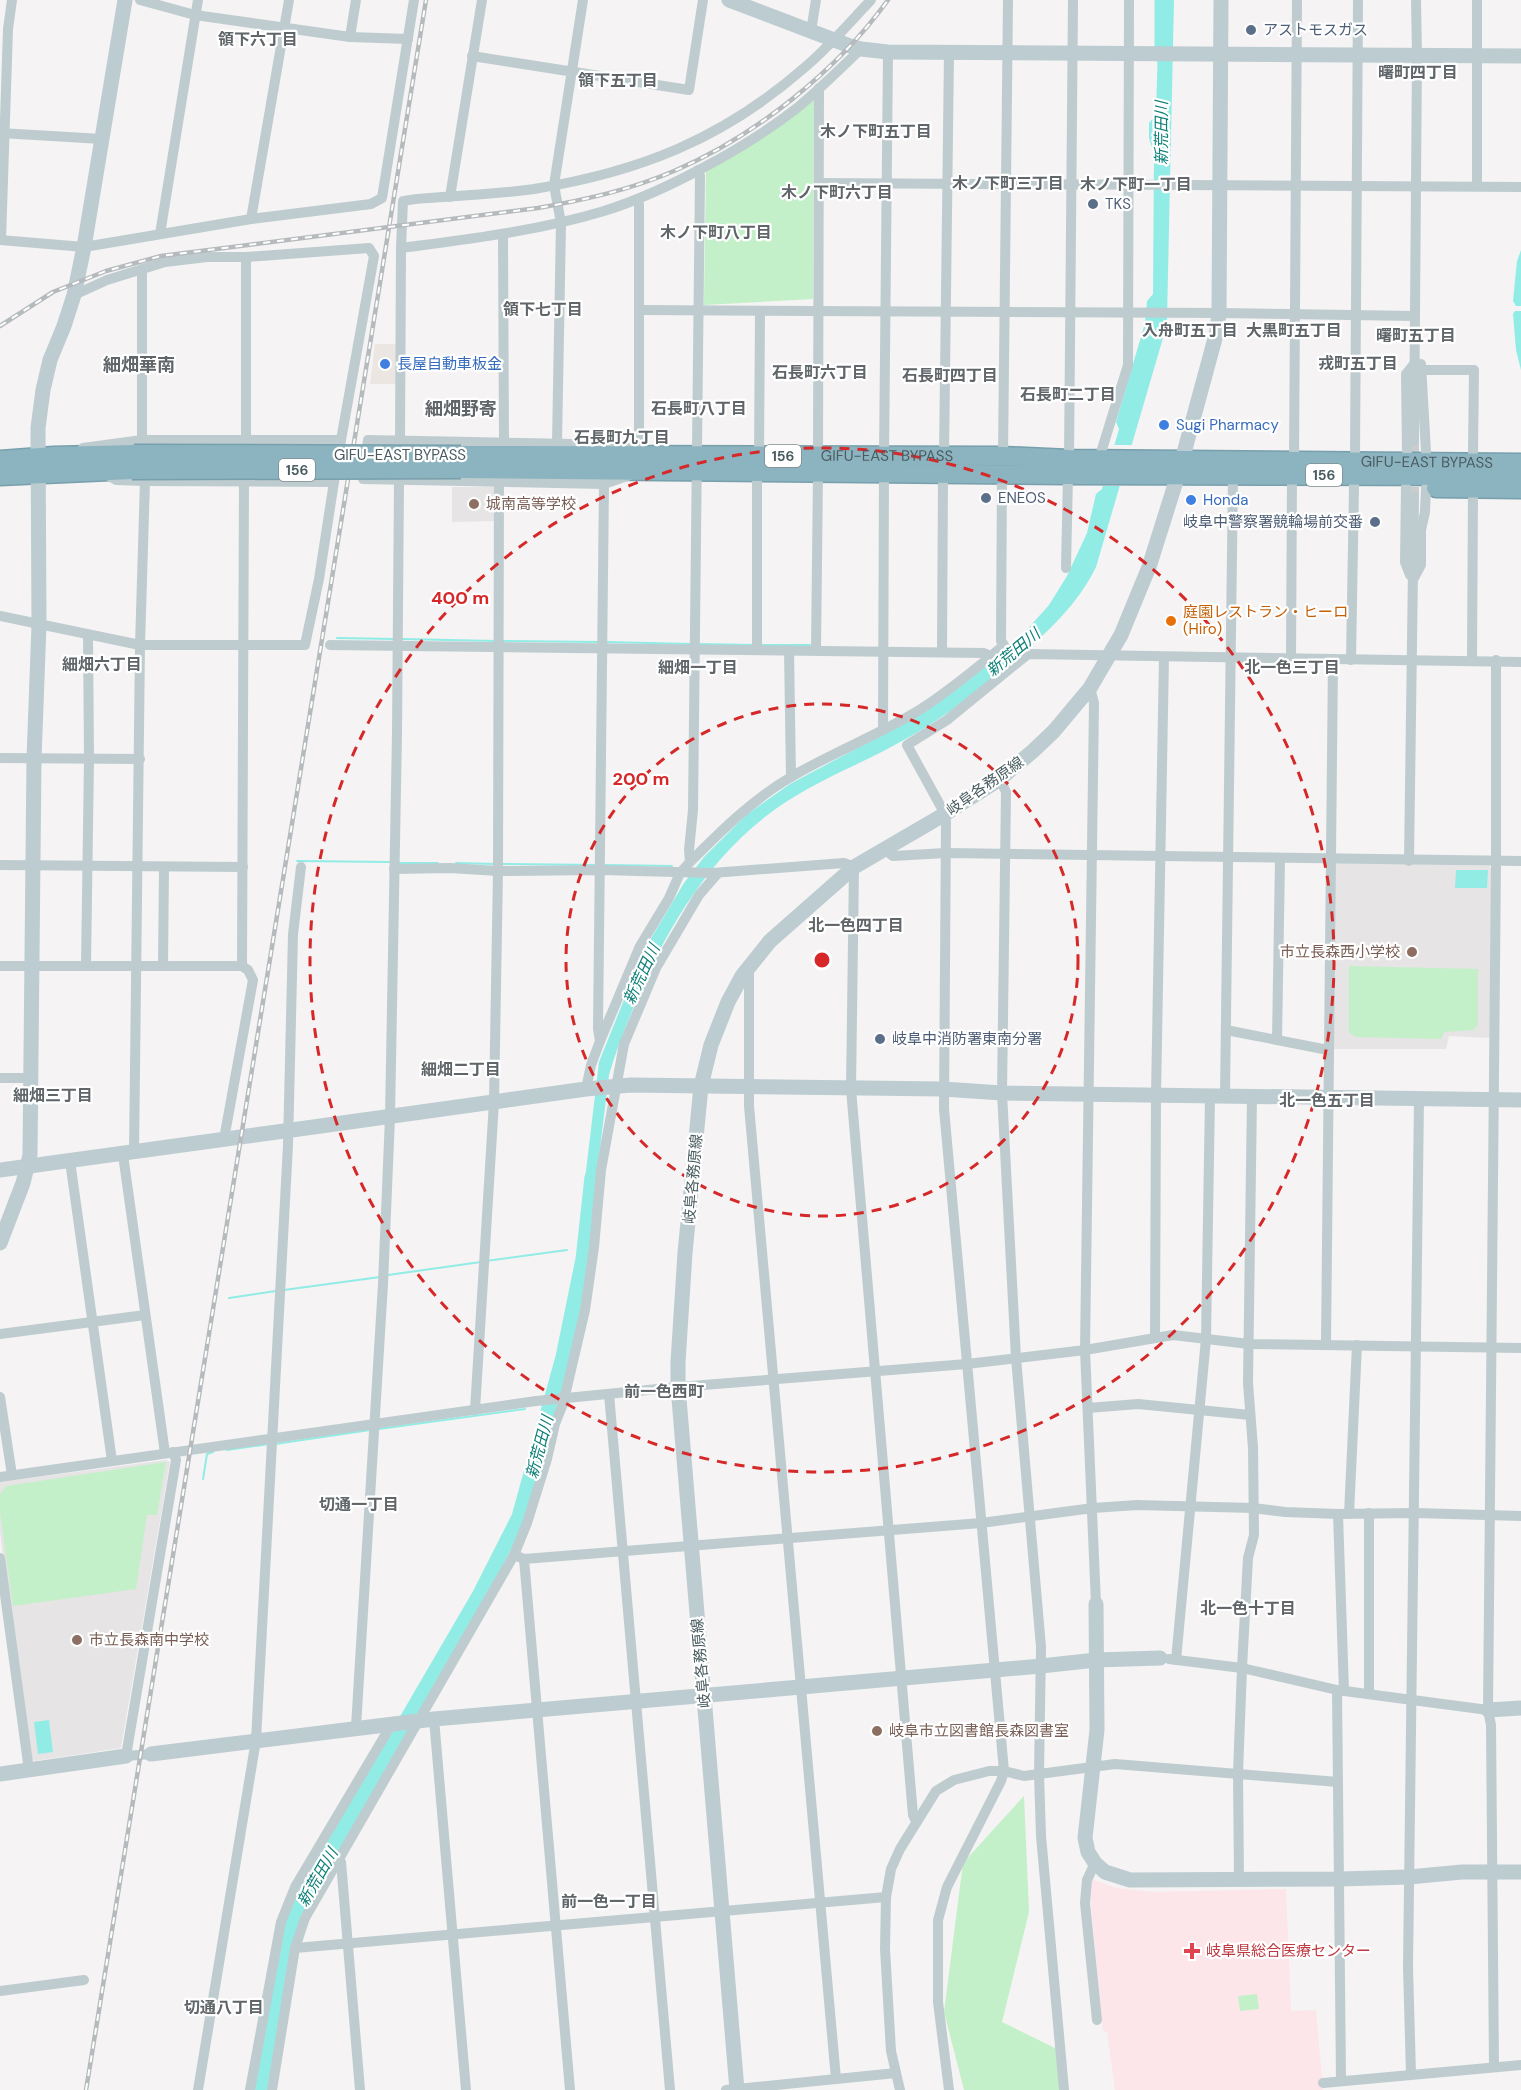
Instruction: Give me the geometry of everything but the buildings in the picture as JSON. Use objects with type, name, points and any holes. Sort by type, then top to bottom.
[{"type":"highway","name":"156","points":[[1316,462],[1324,457],[1416,448],[1473,453],[1521,453]]},
{"type":"highway","name":"GIFU-EAST BYPASS","points":[[0,460],[43,463],[100,472],[138,461]]},
{"type":"highway","name":"GIFU-EAST BYPASS","points":[[0,476],[43,463],[138,461],[1069,467],[1101,464],[1521,476]]},
{"type":"highway","name":"GIFU-EAST BYPASS","points":[[1179,467],[1233,476],[1293,468],[1316,462],[1521,464]]},
{"type":"highway","name":"156","points":[[1293,468],[1312,482],[1415,490],[1521,489]]},
{"type":"street","points":[[12,0],[8,28],[2,133],[0,240],[84,247],[251,219],[371,204],[382,198],[414,0]]},
{"type":"street","points":[[0,1243],[29,1166],[34,759],[43,463],[38,428],[50,360],[74,295],[84,247],[125,0]]},
{"type":"street","points":[[140,0],[195,15],[350,37],[408,39]]},
{"type":"street","points":[[160,234],[198,0]]},
{"type":"street","points":[[251,219],[289,0]]},
{"type":"street","points":[[350,37],[356,0]]},
{"type":"street","points":[[450,196],[482,0]]},
{"type":"street","points":[[557,443],[561,223],[554,185],[583,0]]},
{"type":"street","points":[[472,56],[688,90],[703,0]]},
{"type":"street","points":[[729,0],[861,49],[888,52],[1521,57]]},
{"type":"street","points":[[811,31],[816,0]]},
{"type":"street","points":[[400,441],[403,201],[554,185],[595,178],[636,166],[716,131],[758,105],[804,69],[835,40],[871,0]]},
{"type":"street","points":[[588,1089],[591,1065],[640,946],[686,869],[724,828],[791,777],[920,710],[960,682],[1004,645],[1001,641],[1008,0]]},
{"type":"street","points":[[1066,568],[1071,314],[1073,0]]},
{"type":"street","points":[[1101,464],[1128,365],[1129,0]]},
{"type":"street","name":"岐阜各務原線","points":[[737,2090],[678,1387],[685,1253],[704,1069],[718,1023],[728,1002],[749,968],[770,941],[854,867],[1000,779],[1047,738],[1090,688],[1110,656],[1149,567],[1217,331],[1221,0]]},
{"type":"street","points":[[1291,659],[1297,0]]},
{"type":"street","points":[[1355,455],[1358,0]]},
{"type":"street","points":[[1416,0],[1415,353],[1426,430],[1416,448]]},
{"type":"street","points":[[1477,0],[1477,186]]},
{"type":"street","points":[[401,248],[503,234],[561,223],[638,199],[698,170],[743,144],[787,114],[861,49]]},
{"type":"street","points":[[883,730],[888,52]]},
{"type":"street","points":[[942,652],[949,52]]},
{"type":"street","points":[[816,650],[819,88]]},
{"type":"street","points":[[2,133],[102,139]]},
{"type":"street","points":[[686,869],[693,810],[698,170]]},
{"type":"street","points":[[819,183],[1521,187]]},
{"type":"street","points":[[638,199],[640,310],[638,463],[627,477],[604,484],[363,479],[368,440],[623,445],[638,463]]},
{"type":"street","points":[[503,234],[504,442]]},
{"type":"street","points":[[0,616],[140,645],[305,645],[319,579],[374,256],[369,248],[246,257],[207,257],[165,262],[107,280],[74,295]]},
{"type":"street","points":[[246,257],[246,440]]},
{"type":"street","points":[[126,1756],[176,1460],[169,1452],[145,1316],[129,1154],[140,759],[138,461],[142,269]]},
{"type":"street","points":[[640,310],[1415,316]]},
{"type":"street","points":[[757,650],[760,311]]},
{"type":"street","points":[[1416,448],[1406,374],[1418,367],[1474,370],[1473,453]]},
{"type":"street","points":[[138,461],[246,440],[341,440]]},
{"type":"street","points":[[138,461],[244,481],[334,482]]},
{"type":"street","points":[[1168,1659],[1190,1507],[1206,1339],[1218,1096],[1226,1030],[1233,476]]},
{"type":"street","points":[[242,966],[244,481]]},
{"type":"street","points":[[356,1727],[383,1284],[390,1117],[399,481]]},
{"type":"street","points":[[475,1410],[494,1102],[498,871],[499,482]]},
{"type":"street","points":[[600,1041],[598,1029],[604,484]]},
{"type":"street","points":[[1351,660],[1354,485]]},
{"type":"street","points":[[1472,660],[1473,489]]},
{"type":"street","points":[[1413,580],[1421,566],[1421,530],[1425,512],[1415,490]]},
{"type":"street","points":[[1409,861],[1413,580],[1405,562],[1415,490]]},
{"type":"street","points":[[86,966],[88,635]]},
{"type":"street","points":[[330,645],[942,652],[984,653],[991,656]]},
{"type":"street","points":[[789,650],[791,777]]},
{"type":"street","points":[[949,2090],[938,2002],[938,1920],[947,1887],[1004,1771],[943,1089],[945,814],[907,745],[947,720],[1028,654],[1521,662]]},
{"type":"street","points":[[1155,1338],[1156,1095],[1164,657]]},
{"type":"street","points":[[1326,1344],[1333,660]]},
{"type":"street","points":[[1494,2067],[1491,1725],[1488,1710],[1496,660]]},
{"type":"street","points":[[1090,688],[1094,703],[1093,856],[1085,1350],[1093,1508],[1097,1730],[1085,1838],[1088,1852],[1105,1872],[1130,1880],[1409,1877],[1448,1873],[1521,1872]]},
{"type":"street","points":[[0,758],[140,759]]},
{"type":"street","points":[[1000,779],[1006,792],[1002,1093],[1016,1358],[1041,1666],[1039,1774],[1044,1885],[1064,2090]]},
{"type":"street","points":[[884,849],[893,856],[946,853],[1160,858],[1521,861]]},
{"type":"street","points":[[1277,1040],[1280,859]]},
{"type":"street","points":[[394,869],[450,868],[498,871],[686,869],[715,873],[844,862],[854,867],[851,1089],[901,1677],[916,1821]]},
{"type":"street","points":[[0,865],[243,867]]},
{"type":"street","points":[[163,966],[164,867]]},
{"type":"street","points":[[198,2090],[256,1740],[288,1131],[293,934],[301,867]]},
{"type":"street","points":[[272,2090],[295,1948],[305,1918],[337,1860],[519,1557],[585,1310],[613,1087],[624,1044],[656,968],[715,873]]},
{"type":"street","points":[[0,966],[242,966],[248,970],[253,980],[224,1139]]},
{"type":"street","points":[[749,968],[749,1088],[836,2079]]},
{"type":"street","points":[[1226,1030],[1328,1050]]},
{"type":"street","points":[[0,1078],[31,1077]]},
{"type":"street","points":[[0,1170],[613,1087],[943,1089],[1002,1093],[1521,1100]]},
{"type":"street","points":[[1239,1880],[1238,1773],[1242,1668],[1248,1558],[1254,1535],[1253,1448],[1248,1383],[1252,1096]]},
{"type":"street","points":[[1411,2074],[1408,1967],[1419,1099]]},
{"type":"street","points":[[70,1161],[112,1461]]},
{"type":"street","points":[[0,1334],[145,1316]]},
{"type":"street","points":[[0,1477],[543,1400],[875,1370],[967,1364],[1085,1350],[1173,1335],[1249,1344],[1521,1348]]},
{"type":"street","points":[[1341,2080],[1338,1782],[1343,1514],[1357,1345]]},
{"type":"street","points":[[609,1395],[670,2090]]},
{"type":"street","points":[[0,1397],[12,1475]]},
{"type":"street","points":[[1088,1408],[1138,1404],[1250,1415]]},
{"type":"street","points":[[519,1557],[981,1523],[1093,1508],[1137,1505],[1253,1508],[1285,1512],[1343,1514],[1415,1513],[1521,1516]]},
{"type":"street","points":[[1369,1514],[1369,1694]]},
{"type":"street","points":[[519,1557],[536,1710],[570,2090]]},
{"type":"street","points":[[0,1558],[5,1628],[29,1770]]},
{"type":"street","points":[[0,1774],[390,1723],[1096,1660],[1168,1659],[1242,1668],[1341,1690],[1412,1700],[1488,1710],[1521,1708]]},
{"type":"street","points":[[423,1720],[452,1936],[465,2090]]},
{"type":"street","points":[[250,2090],[281,1922],[295,1887],[387,1732],[390,1723]]},
{"type":"street","points":[[900,2090],[891,2051],[885,1949],[886,1897],[891,1869],[916,1821],[936,1791],[954,1780],[990,1771],[1004,1771],[1024,1776],[1115,1764],[1338,1782]]},
{"type":"street","points":[[337,1860],[341,1862],[360,2090]]},
{"type":"street","points":[[1095,1863],[1087,1880],[1085,1903],[1097,2020]]},
{"type":"street","points":[[295,1948],[886,1897]]},
{"type":"street","points":[[0,1991],[84,1980]]},
{"type":"street","points":[[1323,2082],[1521,2065]]},
{"type":"street","points":[[726,2090],[781,2087],[896,2073]]},
{"type":"shaded area","name":"長屋自動車板金","points":[[375,344],[397,344],[397,384],[370,384]]},
{"type":"shaded area","name":"城南高等学校","points":[[452,487],[497,487],[497,521],[452,522]]},
{"type":"shaded area","name":"市立長森西小学校","points":[[1338,862],[1489,866],[1492,869],[1491,1038],[1449,1036],[1446,1049],[1332,1049],[1334,867]]},
{"type":"shaded area","name":"市立長森南中学校","points":[[166,1460],[170,1462],[121,1748],[35,1761],[31,1759],[0,1533],[0,1482]]},
{"type":"shaded area","name":"岐阜県総合医療センター","points":[[1092,1879],[1116,1888],[1154,1892],[1286,1889],[1291,2011],[1316,2010],[1323,2090],[1115,2090],[1107,2032],[1103,2031],[1089,1885]]},
{"type":"green space","points":[[814,99],[813,299],[704,305],[706,172]]},
{"type":"green space","points":[[1349,966],[1478,969],[1478,1024],[1474,1030],[1444,1032],[1441,1039],[1355,1037],[1349,1032]]},
{"type":"green space","points":[[166,1462],[157,1515],[147,1515],[136,1589],[13,1606],[0,1513],[0,1494],[6,1486]]},
{"type":"green space","points":[[1024,1796],[1029,1912],[1002,2022],[1061,2051],[1068,2090],[964,2090],[944,2012],[963,1863]]},
{"type":"green space","points":[[1257,1994],[1259,2009],[1240,2011],[1238,1996]]},
{"type":"water","points":[[1161,0],[1174,0],[1167,319],[1096,567],[1079,596],[1058,620],[983,686],[916,733],[789,800],[762,819],[715,866],[676,921],[645,980],[632,1011],[609,1075],[594,1197],[583,1196],[599,1062],[644,950],[684,883],[704,857],[746,815],[790,784],[925,712],[988,665],[1024,633],[1049,605],[1067,576],[1087,533],[1096,494],[1102,489],[1119,429],[1116,422],[1145,323],[1147,301],[1153,294],[1154,154],[1149,138],[1149,123],[1156,115],[1158,42],[1165,27]]},
{"type":"water","points":[[1521,250],[1521,306],[1516,306],[1513,301],[1517,261]]},
{"type":"water","points":[[1515,311],[1521,311],[1521,370],[1516,350],[1513,314]]},
{"type":"water","points":[[1456,870],[1488,870],[1487,888],[1455,888]]},
{"type":"water","points":[[49,1720],[53,1752],[38,1754],[34,1722]]},
{"type":"pier","points":[[1112,445],[1135,445],[1123,486],[1100,486]]},
{"type":"waterway","name":"新荒田川","points":[[1162,0],[1162,56]]},
{"type":"waterway","points":[[337,638],[394,639]]},
{"type":"waterway","points":[[402,639],[496,641]]},
{"type":"waterway","points":[[501,641],[598,642]]},
{"type":"waterway","points":[[606,642],[691,644]]},
{"type":"waterway","points":[[699,644],[754,645]]},
{"type":"waterway","points":[[759,645],[810,645]]},
{"type":"waterway","points":[[297,861],[390,862]]},
{"type":"waterway","points":[[399,863],[438,863]]},
{"type":"waterway","points":[[456,863],[495,864]]},
{"type":"waterway","points":[[501,864],[597,865]]},
{"type":"waterway","points":[[606,865],[672,866]]},
{"type":"waterway","name":"新荒田川","points":[[260,2090],[291,1922],[480,1594],[519,1517],[563,1357],[583,1259],[592,1177]]},
{"type":"waterway","points":[[486,1261],[567,1250]]},
{"type":"waterway","points":[[388,1275],[481,1262]]},
{"type":"waterway","points":[[284,1290],[380,1277]]},
{"type":"waterway","points":[[229,1298],[276,1291]]},
{"type":"waterway","points":[[379,1429],[525,1409]]},
{"type":"waterway","points":[[275,1444],[370,1430]]},
{"type":"waterway","points":[[227,1450],[269,1444]]},
{"type":"waterway","points":[[203,1479],[207,1454],[213,1452]]},
{"type":"tunnel","points":[[1414,441],[1414,497]]},
{"type":"railway","points":[[86,2090],[426,0]]},
{"type":"railway","points":[[0,326],[53,292],[106,271],[161,256],[538,208],[607,194],[641,184],[704,157],[763,121],[792,99],[844,52],[888,0]]},
{"type":"place","name":"アストモスガス","points":[[1251,30]]},
{"type":"place","name":"TKS","points":[[1093,204]]},
{"type":"place","name":"長屋自動車板金","points":[[385,364]]},
{"type":"place","name":"Sugi Pharmacy","points":[[1164,425]]},
{"type":"place","name":"ENEOS","points":[[986,498]]},
{"type":"place","name":"Honda","points":[[1191,500]]},
{"type":"place","name":"城南高等学校","points":[[474,504]]},
{"type":"place","name":"岐阜中警察署競輪場前交番","points":[[1375,522]]},
{"type":"place","name":"庭園レストラン・ヒーロ (Hiro)","points":[[1171,621]]},
{"type":"place","name":"市立長森西小学校","points":[[1412,952]]},
{"type":"place","name":"岐阜中消防署東南分署","points":[[880,1039]]},
{"type":"place","name":"市立長森南中学校","points":[[77,1640]]},
{"type":"place","name":"岐阜市立図書館長森図書室","points":[[877,1731]]},
{"type":"place","name":"岐阜県総合医療センター","points":[[1192,1951]]},
{"type":"district","name":"領下六丁目","points":[[258,39]]},
{"type":"district","name":"曙町四丁目","points":[[1418,72]]},
{"type":"district","name":"領下五丁目","points":[[618,80]]},
{"type":"district","name":"木ノ下町五丁目","points":[[876,131]]},
{"type":"district","name":"木ノ下町三丁目","points":[[1008,183]]},
{"type":"district","name":"木ノ下町一丁目","points":[[1136,184]]},
{"type":"district","name":"木ノ下町六丁目","points":[[837,192]]},
{"type":"district","name":"木ノ下町八丁目","points":[[716,232]]},
{"type":"district","name":"領下七丁目","points":[[543,309]]},
{"type":"district","name":"入舟町五丁目","points":[[1190,330]]},
{"type":"district","name":"大黒町五丁目","points":[[1294,330]]},
{"type":"district","name":"曙町五丁目","points":[[1416,335]]},
{"type":"district","name":"戎町五丁目","points":[[1358,363]]},
{"type":"district","name":"細畑華南","points":[[139,365]]},
{"type":"district","name":"石長町六丁目","points":[[820,372]]},
{"type":"district","name":"石長町四丁目","points":[[950,375]]},
{"type":"district","name":"石長町二丁目","points":[[1068,394]]},
{"type":"district","name":"石長町八丁目","points":[[699,408]]},
{"type":"district","name":"細畑野寄","points":[[461,409]]},
{"type":"district","name":"石長町九丁目","points":[[622,437]]},
{"type":"district","name":"細畑六丁目","points":[[102,664]]},
{"type":"district","name":"細畑一丁目","points":[[698,667]]},
{"type":"district","name":"北一色三丁目","points":[[1292,667]]},
{"type":"district","name":"北一色四丁目","points":[[856,925]]},
{"type":"district","name":"細畑二丁目","points":[[461,1069]]},
{"type":"district","name":"細畑三丁目","points":[[53,1095]]},
{"type":"district","name":"北一色五丁目","points":[[1327,1100]]},
{"type":"district","name":"前一色西町","points":[[664,1391]]},
{"type":"district","name":"切通一丁目","points":[[359,1504]]},
{"type":"district","name":"北一色十丁目","points":[[1248,1608]]},
{"type":"district","name":"前一色一丁目","points":[[609,1901]]},
{"type":"district","name":"切通八丁目","points":[[224,2007]]}]
